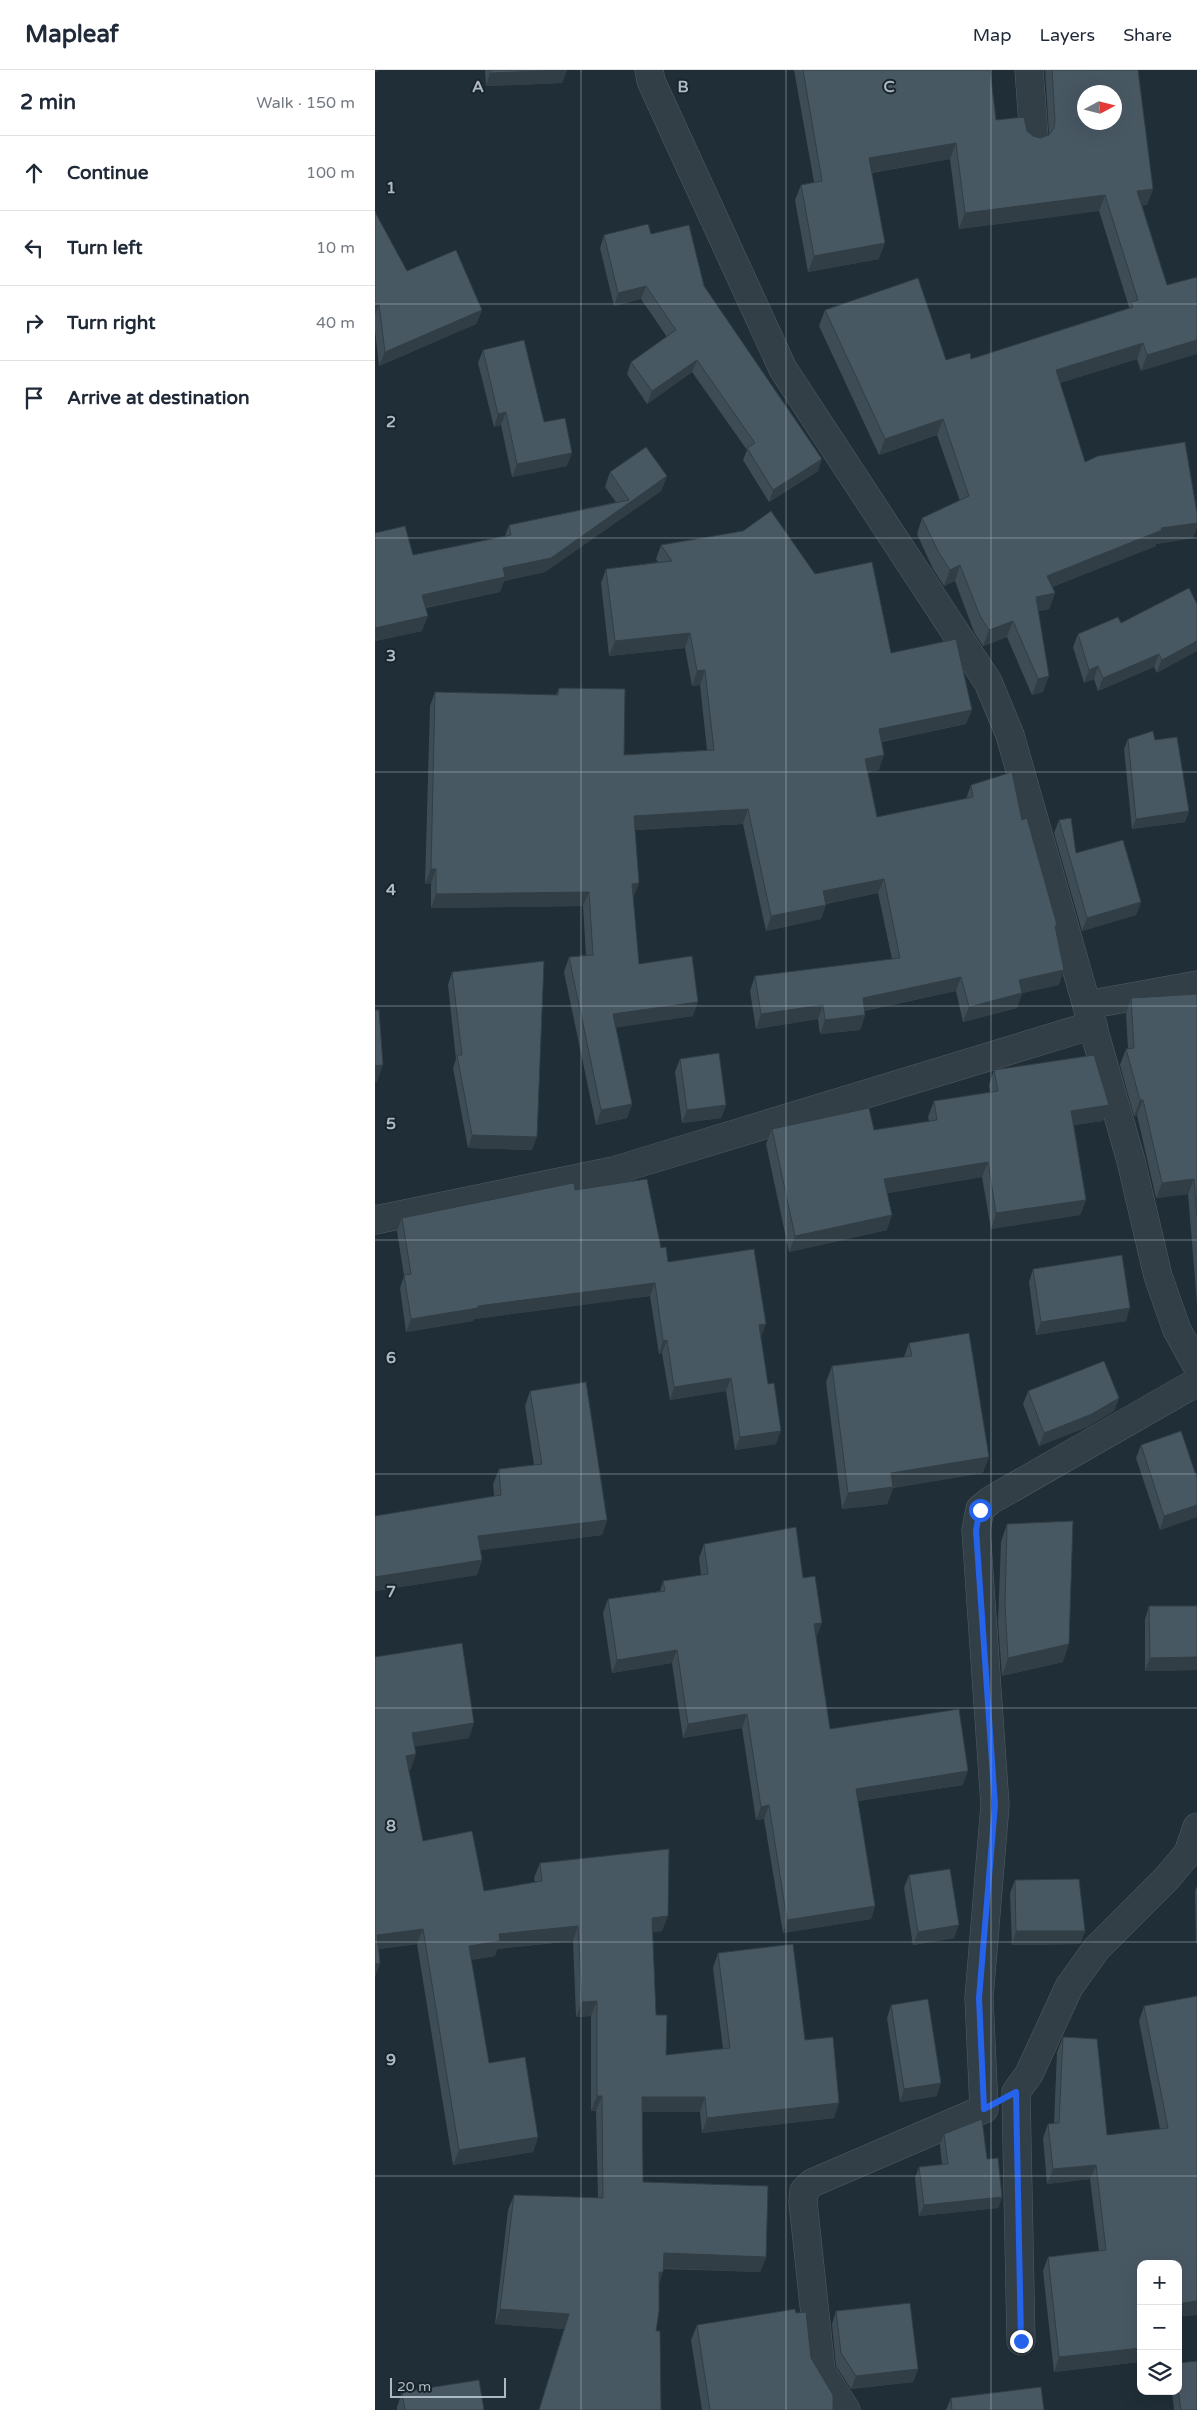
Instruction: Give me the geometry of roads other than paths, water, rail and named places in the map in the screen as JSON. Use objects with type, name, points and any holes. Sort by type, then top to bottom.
[{"type":"street","points":[[649,70],[651,81],[783,369],[988,682],[1010,735],[1131,1161],[1158,1276],[1177,1330],[1197,1366]]},
{"type":"street","points":[[1029,70],[1034,138]]},
{"type":"street","points":[[375,1220],[613,1171],[1090,1015],[1197,985]]},
{"type":"street","points":[[984,2109],[979,1998],[995,1805],[976,1530],[980,1510],[991,1500],[1197,1382]]},
{"type":"street","points":[[846,2410],[821,2371],[803,2202],[804,2191],[812,2183],[984,2109],[1016,2092],[1029,2074],[1069,1987],[1097,1948],[1167,1878],[1188,1853],[1197,1827]]},
{"type":"street","points":[[1016,2092],[1021,2341]]}]
